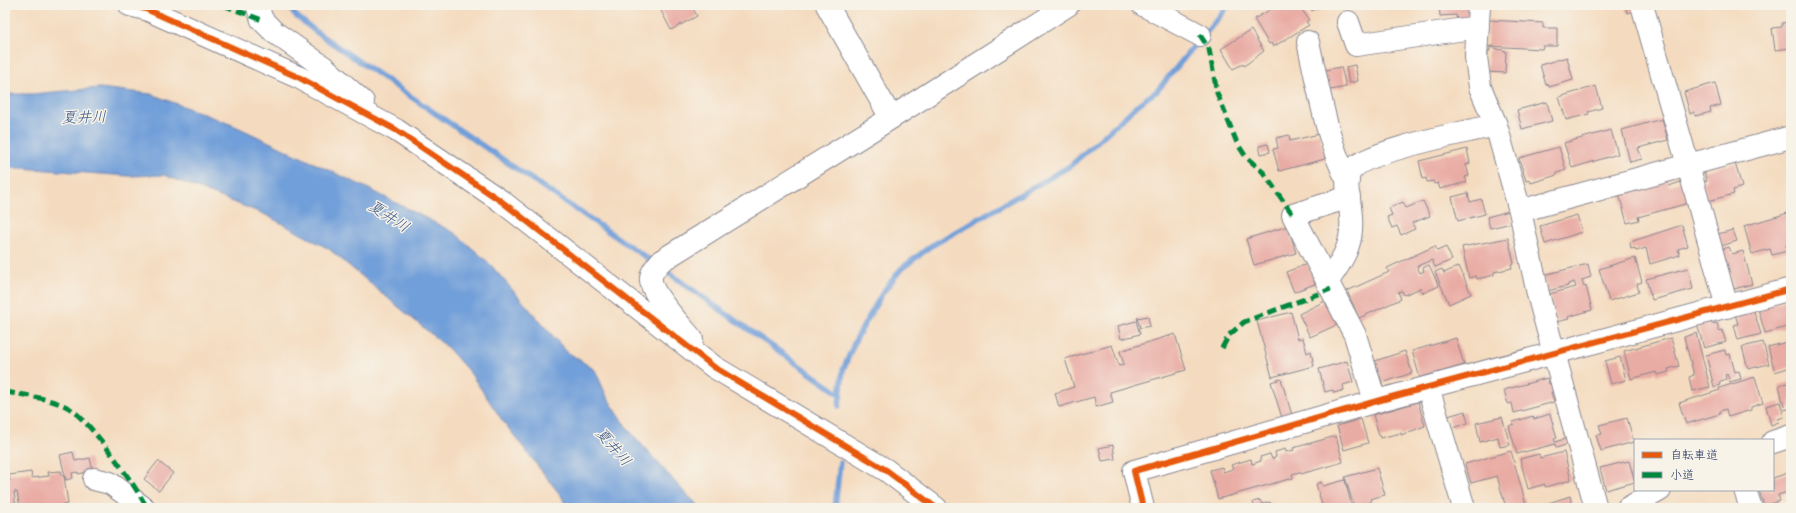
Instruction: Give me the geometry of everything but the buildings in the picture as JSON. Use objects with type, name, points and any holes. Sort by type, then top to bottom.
[{"type":"street","points":[[130,5],[146,9],[300,78],[396,130],[501,201],[714,367],[886,470],[936,508]]},
{"type":"street","points":[[257,5],[262,20],[274,32],[325,68],[396,130]]},
{"type":"street","points":[[827,5],[891,118]]},
{"type":"street","points":[[714,367],[653,290],[650,278],[654,269],[661,261],[891,118],[1068,5]]},
{"type":"street","points":[[1143,5],[1200,36]]},
{"type":"street","points":[[1479,5],[1476,57],[1480,87],[1496,125],[1520,211],[1538,294],[1596,508]]},
{"type":"street","points":[[1642,5],[1727,307]]},
{"type":"street","points":[[1348,22],[1356,45],[1478,27]]},
{"type":"street","points":[[1308,42],[1329,130],[1348,189]]},
{"type":"street","points":[[1327,282],[1346,256],[1352,223],[1348,189],[1349,173],[1355,166],[1387,151],[1496,125]]},
{"type":"street","points":[[1520,211],[1791,137]]},
{"type":"street","points":[[1348,189],[1293,215],[1355,335],[1375,401]]},
{"type":"street","points":[[1142,508],[1134,470],[1375,401],[1791,289]]},
{"type":"street","points":[[1428,387],[1464,508]]},
{"type":"street","points":[[1774,442],[1791,436]]},
{"type":"street","points":[[94,479],[110,483],[144,508]]},
{"type":"street","points":[[1628,508],[1658,491]]},
{"type":"street","points":[[1745,491],[1751,508]]},
{"type":"water","name":"夏井川","points":[[100,88],[151,94],[235,126],[367,188],[455,233],[489,263],[566,351],[595,370],[607,397],[627,428],[683,491],[701,508],[567,508],[562,497],[502,420],[471,374],[448,348],[329,249],[264,214],[164,175],[128,176],[20,168],[5,169],[5,94],[31,94]]},
{"type":"waterway","points":[[287,5],[296,16],[319,34],[650,260]]},
{"type":"waterway","points":[[1205,34],[1229,5]]},
{"type":"waterway","points":[[839,406],[843,370],[855,341],[883,292],[901,269],[931,246],[1070,166],[1140,103],[1157,91],[1199,40]]},
{"type":"waterway","points":[[663,269],[841,395]]},
{"type":"waterway","points":[[835,508],[840,462]]},
{"type":"marked path","points":[[223,5],[262,20]]},
{"type":"marked path","points":[[1200,35],[1209,49],[1217,93],[1237,143],[1246,157],[1263,172],[1293,215]]},
{"type":"marked path","points":[[1222,348],[1229,335],[1244,322],[1331,289]]},
{"type":"marked path","points":[[5,392],[51,401],[65,406],[74,412],[85,422],[110,452],[147,508]]},
{"type":"cycle path","points":[[130,5],[146,9],[300,78],[396,130],[501,201],[714,367],[886,470],[936,508]]},
{"type":"cycle path","points":[[1143,508],[1134,471],[1384,399],[1791,289]]}]
